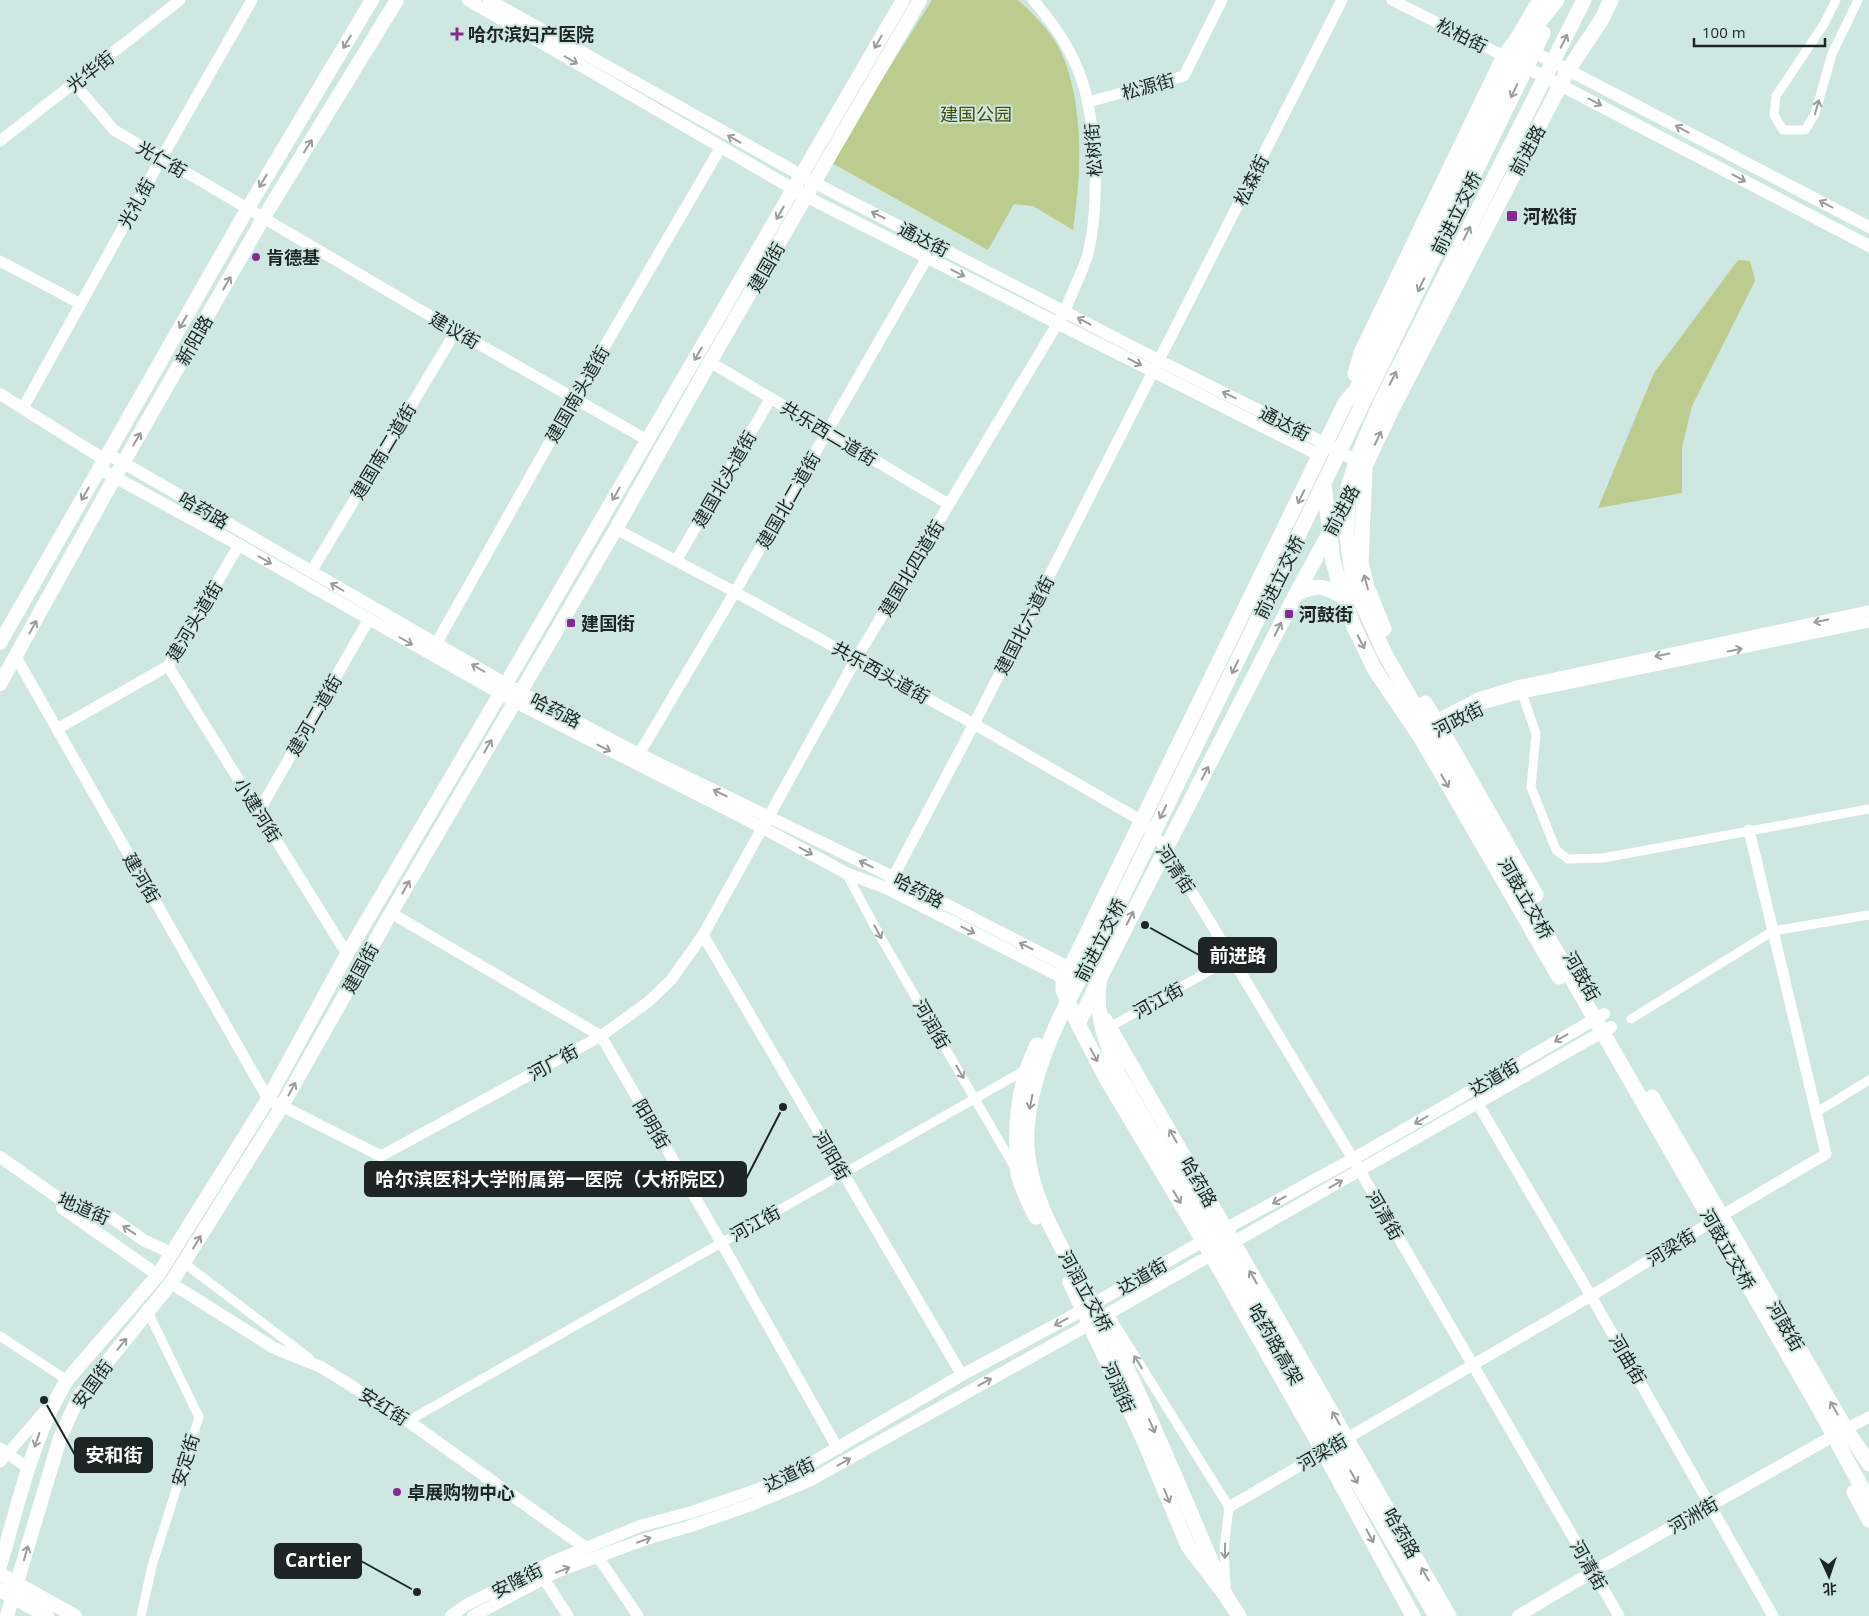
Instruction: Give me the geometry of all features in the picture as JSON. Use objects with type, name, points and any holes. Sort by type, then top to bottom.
[{"type":"highway","points":[[1027,1068],[1065,979],[1323,450],[1345,403],[1362,353],[1504,56],[1515,42],[1540,0]]},
{"type":"highway","points":[[1345,403],[1356,390],[1503,84],[1535,27],[1557,0]]},
{"type":"highway","name":"前进立交桥","points":[[1029,1161],[1027,1144],[1028,1115],[1044,1053],[1359,413],[1557,0]]},
{"type":"highway","name":"前进立交桥","points":[[1348,487],[1359,453],[1381,402],[1584,0]]},
{"type":"highway","points":[[1568,70],[1601,0]]},
{"type":"highway","name":"前进路","points":[[1078,1024],[1296,594],[1365,466],[1392,408],[1568,70],[1602,19],[1611,0]]},
{"type":"highway","name":"河鼓街","points":[[1323,450],[1333,560],[1354,627],[1375,670],[1421,738],[1826,1439],[1869,1520]]},
{"type":"highway","name":"河鼓街","points":[[1365,466],[1362,563],[1367,587],[1388,639],[1438,723],[1607,1021],[1846,1429],[1869,1464]]},
{"type":"highway","name":"河鼓立交桥","points":[[1348,487],[1347,538],[1354,586],[1385,654],[1842,1450]]},
{"type":"highway","points":[[1296,594],[1318,586],[1343,596]]},
{"type":"highway","name":"哈药路高架","points":[[1114,914],[1102,962],[1098,989],[1103,1031],[1117,1072],[1436,1616]]},
{"type":"highway","name":"哈药路","points":[[1065,979],[1090,999],[1110,1027],[1450,1616]]},
{"type":"highway","name":"哈药路","points":[[1065,979],[1078,1024],[1107,1080],[1207,1248],[1323,1451],[1413,1616]]},
{"type":"highway","name":"河润街","points":[[1027,1068],[1018,1108],[1016,1138],[1018,1173],[1033,1212],[1087,1317],[1145,1443],[1188,1546],[1239,1616]]},
{"type":"highway","name":"河润立交桥","points":[[1029,1161],[1040,1203],[1062,1248],[1115,1343],[1226,1596]]},
{"type":"highway","points":[[1842,1450],[1869,1487]]},
{"type":"highway","points":[[1842,1450],[1869,1501]]},
{"type":"main road","name":"新阳路","points":[[0,643],[248,208],[372,0]]},
{"type":"main road","name":"新阳路","points":[[0,684],[115,477],[264,217],[397,0]]},
{"type":"main road","name":"通达街","points":[[468,0],[807,197],[1058,323],[1157,366],[1323,450],[1365,466]]},
{"type":"main road","name":"通达街","points":[[489,0],[802,176],[1065,311],[1157,366]]},
{"type":"main road","name":"建国街","points":[[158,1275],[268,1099],[347,954],[903,0]]},
{"type":"main road","name":"建国街","points":[[171,1283],[282,1106],[391,912],[518,697],[920,0]]},
{"type":"main road","points":[[1515,42],[1869,227]]},
{"type":"main road","points":[[1504,56],[1869,246]]},
{"type":"main road","name":"哈药路","points":[[0,394],[104,461],[115,477],[369,619],[766,823],[893,877],[1065,979]]},
{"type":"main road","name":"哈药路","points":[[104,461],[123,463],[436,644],[503,689]]},
{"type":"main road","name":"哈药路","points":[[518,697],[639,754],[766,823],[846,873],[886,888],[1065,979]]},
{"type":"main road","points":[[1229,1235],[1359,1171],[1478,1104],[1594,1036],[1607,1021]]},
{"type":"main road","name":"达道街","points":[[598,1557],[646,1539],[751,1505],[809,1481],[1586,1023],[1607,1021]]},
{"type":"main road","name":"地道街","points":[[0,1157],[64,1202],[77,1208],[112,1218],[145,1241],[172,1252]]},
{"type":"main road","points":[[0,1165],[158,1275]]},
{"type":"main road","name":"达道街","points":[[586,1548],[640,1526],[692,1512],[759,1489],[794,1473],[962,1375],[1087,1317],[1108,1313],[1207,1248]]},
{"type":"main road","name":"安国街","points":[[0,1566],[38,1437],[56,1399],[67,1380],[158,1275]]},
{"type":"main road","name":"安国街","points":[[7,1616],[60,1438],[78,1398],[171,1283]]},
{"type":"main road","name":"安红街","points":[[171,1283],[274,1348],[322,1367],[408,1421],[586,1548]]},
{"type":"main road","name":"河洲街","points":[[1518,1616],[1711,1504],[1846,1429]]},
{"type":"main road","name":"安隆街","points":[[452,1616],[466,1605],[554,1561],[586,1548]]},
{"type":"main road","name":"安隆街","points":[[473,1616],[558,1571],[598,1557]]},
{"type":"main road","points":[[0,1574],[15,1590],[47,1616]]},
{"type":"main road","points":[[0,1590],[15,1590],[75,1616]]},
{"type":"street","name":"光华街","points":[[0,141],[180,0]]},
{"type":"street","name":"光礼街","points":[[23,408],[161,159],[252,0]]},
{"type":"street","name":"松树街","points":[[1033,0],[1062,36],[1077,66],[1088,102],[1094,148],[1096,203],[1094,222],[1087,256],[1065,311]]},
{"type":"street","name":"松源街","points":[[1088,102],[1184,76],[1222,0]]},
{"type":"street","name":"松森街","points":[[1157,366],[1342,0]]},
{"type":"street","name":"松柏街","points":[[1392,0],[1504,56]]},
{"type":"street","points":[[1836,0],[1824,24],[1776,96],[1774,115],[1783,130],[1806,130],[1815,114],[1832,54],[1858,0]]},
{"type":"street","name":"光仁街","points":[[74,83],[114,130],[161,159],[264,217]]},
{"type":"street","name":"建国南头道街","points":[[436,644],[574,399],[721,147]]},
{"type":"street","name":"建议街","points":[[264,217],[456,331],[647,440]]},
{"type":"street","name":"建国北二道街","points":[[639,754],[828,432],[935,244]]},
{"type":"street","points":[[0,260],[81,304]]},
{"type":"street","name":"建国北四道街","points":[[766,823],[856,659],[1065,311]]},
{"type":"street","name":"建国南二道街","points":[[311,572],[456,331]]},
{"type":"street","name":"共乐西二道街","points":[[710,362],[948,504]]},
{"type":"street","name":"建国北六道街","points":[[886,888],[974,724],[1157,366]]},
{"type":"street","name":"建国北头道街","points":[[676,561],[771,398]]},
{"type":"street","name":"共乐西头道街","points":[[616,528],[974,724],[1142,821]]},
{"type":"street","name":"建河头道街","points":[[57,729],[168,666],[239,545]]},
{"type":"street","name":"河政街","points":[[1421,738],[1438,723],[1478,698],[1517,686],[1869,611]]},
{"type":"street","name":"建河二道街","points":[[260,812],[369,619]]},
{"type":"street","name":"河政街","points":[[1438,723],[1482,704],[1522,693],[1869,622]]},
{"type":"street","name":"建河街","points":[[16,657],[268,1099]]},
{"type":"street","name":"小建河街","points":[[168,666],[347,954]]},
{"type":"street","points":[[1522,693],[1536,734],[1531,787],[1556,850],[1568,859],[1603,858],[1869,809]]},
{"type":"street","name":"河清街","points":[[1142,821],[1166,849],[1353,1159],[1472,1366],[1594,1571],[1618,1616]]},
{"type":"street","name":"河广街","points":[[268,1099],[381,1156],[601,1036],[648,1002],[671,980],[703,935],[766,823]]},
{"type":"street","name":"河梁街","points":[[1229,1507],[1591,1296],[1826,1154],[1749,830]]},
{"type":"street","name":"河润街","points":[[846,873],[880,936],[1018,1173]]},
{"type":"street","name":"阳明街","points":[[391,912],[601,1036],[721,1242],[838,1449]]},
{"type":"street","points":[[1631,1019],[1773,931],[1869,915]]},
{"type":"street","name":"河阳街","points":[[703,935],[962,1375]]},
{"type":"street","name":"河江街","points":[[1110,1027],[1232,958]]},
{"type":"street","name":"河江街","points":[[408,1421],[721,1242],[843,1175],[1027,1068]]},
{"type":"street","points":[[1817,1112],[1869,1080]]},
{"type":"street","name":"河曲街","points":[[1478,1104],[1711,1504],[1773,1616]]},
{"type":"street","points":[[184,1263],[322,1367]]},
{"type":"street","name":"安定街","points":[[141,1616],[152,1566],[199,1416],[148,1312]]},
{"type":"street","name":"河润街","points":[[1108,1313],[1229,1507]]},
{"type":"street","points":[[0,1336],[67,1380]]},
{"type":"street","points":[[0,1462],[4,1450],[56,1399]]},
{"type":"street","name":"河洲街","points":[[1846,1429],[1869,1417]]},
{"type":"street","points":[[4,1450],[29,1469]]},
{"type":"street","points":[[1226,1596],[1224,1550],[1229,1507]]},
{"type":"street","points":[[586,1548],[598,1557],[638,1616]]},
{"type":"street","points":[[544,1579],[568,1616]]},
{"type":"green space","name":"建国公园","points":[[932,0],[1018,0],[1039,21],[1058,46],[1072,84],[1078,126],[1079,168],[1073,230],[1033,206],[1014,204],[988,250],[830,162]]},
{"type":"green space","points":[[1738,260],[1750,261],[1755,281],[1692,406],[1682,447],[1682,493],[1598,508],[1654,373]]},
{"type":"place","name":"哈尔滨妇产医院","points":[[457,34]]},
{"type":"place","name":"河松街","points":[[1512,216]]},
{"type":"place","name":"肯德基","points":[[256,257]]},
{"type":"place","name":"河鼓街","points":[[1289,614]]},
{"type":"place","name":"建国街","points":[[571,623]]},
{"type":"place","name":"前进路","points":[[1145,925]]},
{"type":"place","name":"哈尔滨医科大学附属第一医院（大桥院区）","points":[[783,1107]]},
{"type":"place","name":"安和街","points":[[44,1400]]},
{"type":"place","name":"卓展购物中心","points":[[397,1492]]},
{"type":"place","name":"Cartier","points":[[417,1592]]}]
